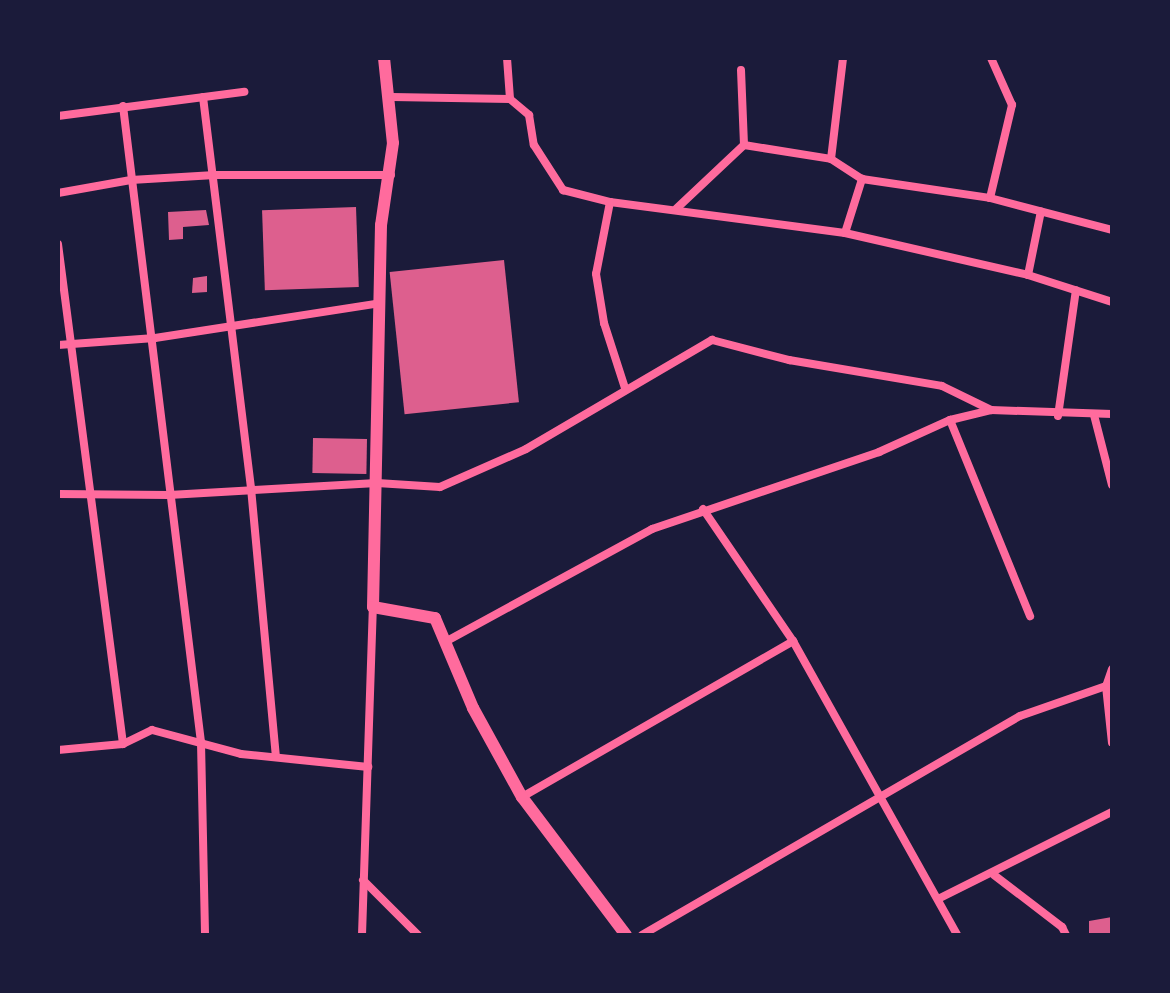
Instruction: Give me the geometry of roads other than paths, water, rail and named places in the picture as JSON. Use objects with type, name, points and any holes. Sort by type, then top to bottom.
[{"type":"street","points":[[362,935],[377,483],[381,225],[392,175],[392,97],[384,58]]},
{"type":"street","points":[[507,58],[510,99]]},
{"type":"street","points":[[831,159],[843,58]]},
{"type":"street","points":[[990,198],[1012,105],[991,58]]},
{"type":"street","points":[[676,209],[744,145],[741,70]]},
{"type":"street","points":[[58,116],[244,92]]},
{"type":"street","points":[[203,97],[215,175],[251,488],[276,756]]},
{"type":"street","points":[[392,97],[510,99],[529,115],[534,145],[563,190],[610,202],[845,233],[1028,275],[1112,302]]},
{"type":"street","points":[[123,106],[155,338],[169,495],[201,742],[205,935]]},
{"type":"street","points":[[744,145],[831,159],[862,179],[990,198],[1112,230]]},
{"type":"street","points":[[58,193],[131,180],[215,175],[392,175]]},
{"type":"street","points":[[845,233],[862,179]]},
{"type":"street","points":[[610,202],[596,274],[604,323],[625,388]]},
{"type":"street","points":[[1028,275],[1041,211]]},
{"type":"street","points":[[58,244],[123,744]]},
{"type":"street","points":[[1058,416],[1076,290]]},
{"type":"street","points":[[58,345],[155,338],[380,303]]},
{"type":"street","points":[[58,494],[169,495],[377,483],[440,487],[526,449],[625,388],[712,340],[789,360],[942,386],[991,410]]},
{"type":"street","points":[[445,642],[652,529],[703,509],[879,452],[950,420],[991,410],[1058,416],[1112,414]]},
{"type":"street","points":[[1094,415],[1112,485]]},
{"type":"street","points":[[950,420],[1030,616]]},
{"type":"street","points":[[703,509],[793,641],[940,898],[957,935]]},
{"type":"street","points":[[373,607],[435,618],[473,708],[522,797],[626,935]]},
{"type":"street","points":[[522,797],[793,641]]},
{"type":"street","points":[[1112,669],[1106,686],[1112,743]]},
{"type":"street","points":[[642,935],[881,793],[1020,716],[1106,686]]},
{"type":"street","points":[[58,750],[123,744],[152,730],[241,754],[368,767]]},
{"type":"street","points":[[940,898],[994,875],[1112,812]]},
{"type":"street","points":[[994,875],[1062,927],[1066,935]]},
{"type":"street","points":[[363,880],[418,935]]}]
